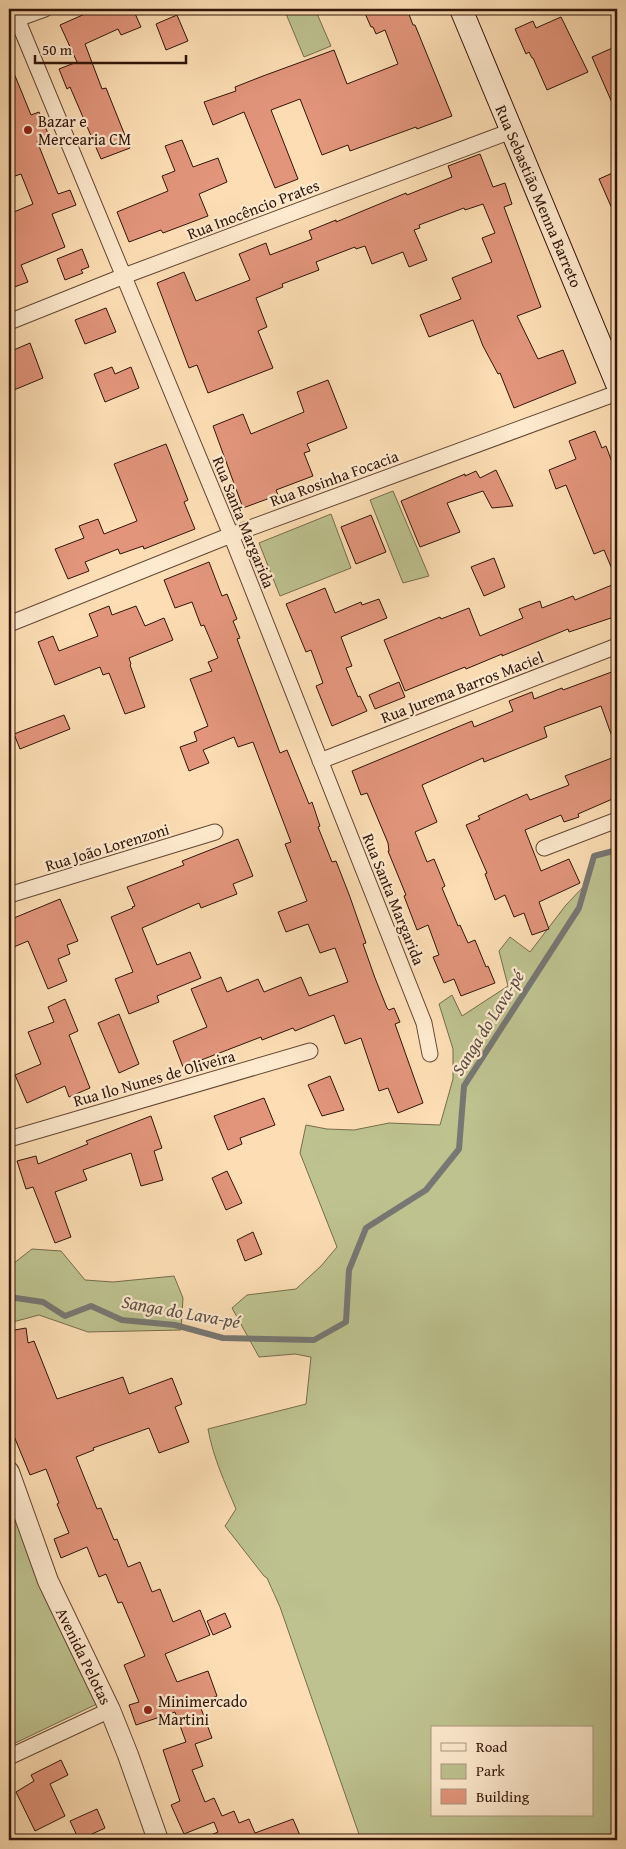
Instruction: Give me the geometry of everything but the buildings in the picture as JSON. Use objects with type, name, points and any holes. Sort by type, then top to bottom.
[{"type":"main road","name":"Rua Sebastião Menna Barreto","points":[[461,9],[617,384]]},
{"type":"street","points":[[13,16],[45,9]]},
{"type":"street","name":"Rua Santa Margarida","points":[[13,16],[124,276],[231,535],[424,1023],[430,1054]]},
{"type":"street","name":"Rua Inocêncio Prates","points":[[9,322],[124,276],[511,130]]},
{"type":"street","name":"Rua Rosinha Focacia","points":[[9,624],[231,535],[617,393]]},
{"type":"street","name":"Rua Jurema Barros Maciel","points":[[320,761],[617,646]]},
{"type":"street","points":[[544,848],[617,820]]},
{"type":"street","name":"Rua João Lorenzoni","points":[[9,895],[215,832]]},
{"type":"street","name":"Rua Ilo Nunes de Oliveira","points":[[9,1139],[310,1051]]},
{"type":"street","name":"Avenida Pelotas","points":[[9,1472],[48,1581],[110,1710],[158,1840]]},
{"type":"street","points":[[9,1757],[110,1710]]},
{"type":"green space","points":[[284,9],[315,9],[331,46],[304,57]]},
{"type":"green space","points":[[393,491],[429,576],[403,583],[370,500]]},
{"type":"green space","points":[[331,514],[351,568],[280,596],[259,543]]},
{"type":"green space","points":[[617,846],[617,1840],[361,1840],[280,1607],[267,1578],[225,1526],[236,1509],[216,1460],[208,1429],[306,1404],[311,1357],[295,1354],[259,1357],[232,1308],[247,1295],[296,1289],[321,1266],[337,1247],[300,1153],[306,1125],[327,1129],[354,1130],[389,1123],[440,1125],[453,1079],[453,1049],[439,1004],[452,995],[462,1016],[508,986],[499,951],[510,937],[530,952],[566,905],[586,884],[594,856],[613,851]]},
{"type":"green space","points":[[32,1249],[61,1251],[85,1280],[113,1282],[174,1276],[183,1298],[181,1330],[88,1332],[39,1315],[9,1323],[9,1267]]},
{"type":"green space","points":[[9,1460],[101,1702],[9,1746]]},
{"type":"waterway","name":"Sanga do Lava-pé","points":[[9,1297],[43,1302],[65,1316],[91,1306],[122,1320],[175,1325],[223,1338],[314,1340],[346,1322],[349,1270],[366,1228],[426,1190],[459,1149],[464,1086],[579,908],[594,856],[617,850]]},
{"type":"place","name":"Bazar e Mercearia CM","points":[[28,130]]},
{"type":"place","name":"Minimercado Martini","points":[[148,1710]]}]
